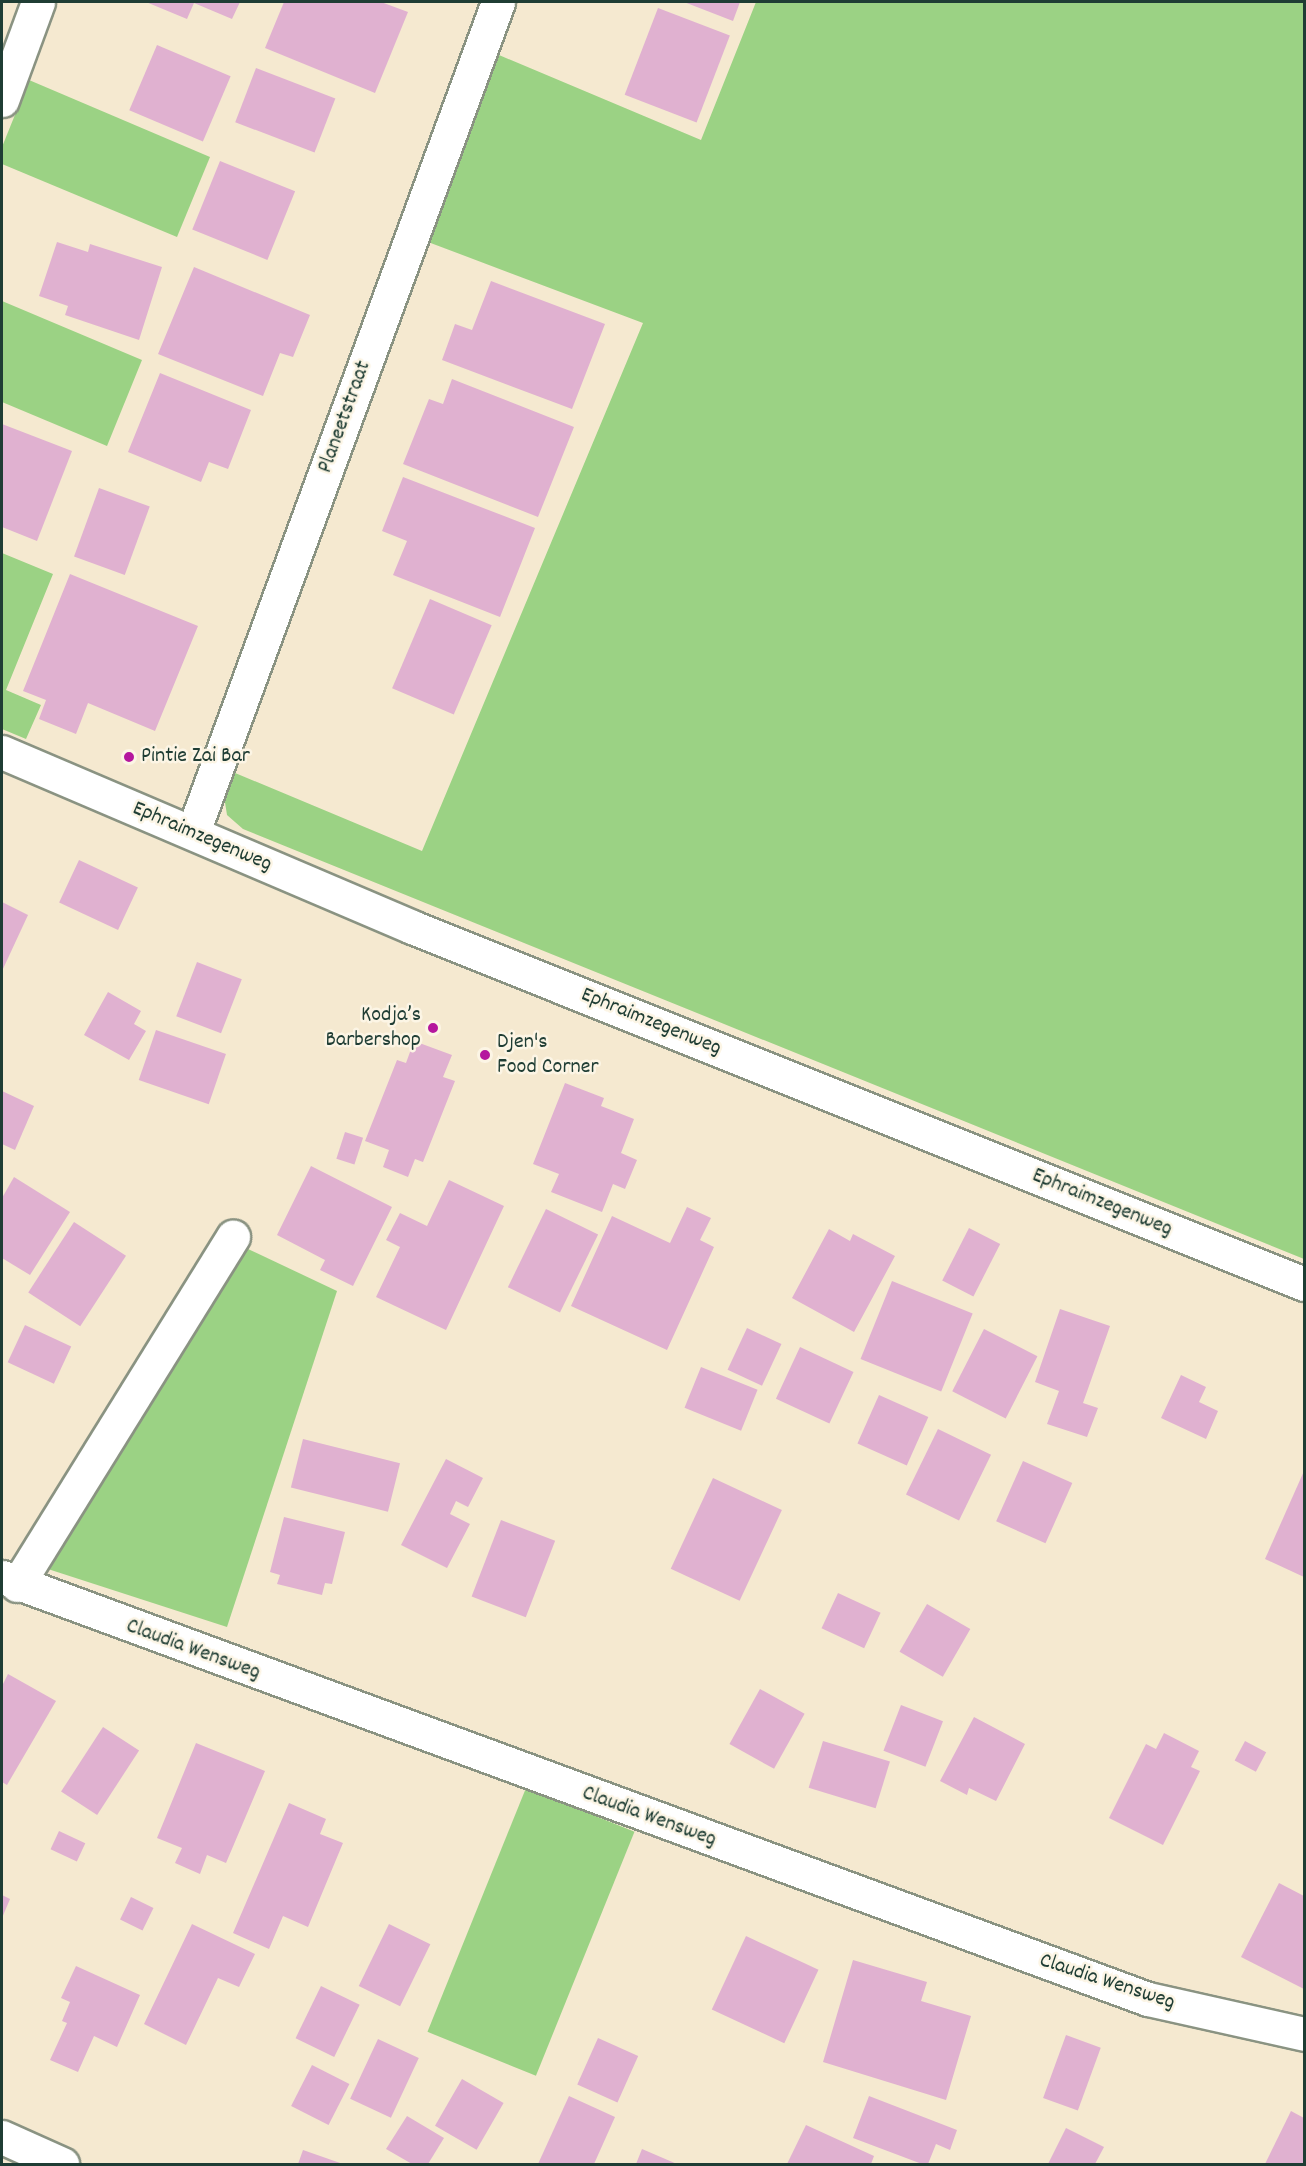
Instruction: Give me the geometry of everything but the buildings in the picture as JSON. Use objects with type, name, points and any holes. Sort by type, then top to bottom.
[{"type":"street","points":[[2,100],[38,2]]},
{"type":"street","name":"Planeetstraat","points":[[193,832],[498,2]]},
{"type":"street","name":"Ephraimzegenweg","points":[[2,752],[412,927],[1305,1284]]},
{"type":"street","points":[[9,1581],[233,1236]]},
{"type":"street","name":"Claudia Wensweg","points":[[9,1581],[1148,1999],[1305,2034]]},
{"type":"street","points":[[2,2137],[62,2164]]},
{"type":"green space","points":[[756,2],[1304,2],[1304,1259],[243,829],[227,815],[224,796],[228,770],[422,851],[643,323],[428,242],[499,55],[701,140]]},
{"type":"green space","points":[[29,80],[210,157],[177,237],[2,164],[2,147]]},
{"type":"green space","points":[[2,301],[142,360],[107,446],[2,402]]},
{"type":"green space","points":[[2,553],[53,574],[6,690],[41,705],[26,739],[2,729]]},
{"type":"green space","points":[[227,1239],[337,1291],[227,1627],[17,1559]]},
{"type":"green space","points":[[526,1788],[634,1832],[536,2076],[427,2032]]},
{"type":"place","name":"Pintie Zai Bar","points":[[129,757]]},
{"type":"place","name":"Kodja’s Barbershop","points":[[433,1028]]},
{"type":"place","name":"Djen's Food Corner","points":[[485,1055]]}]
